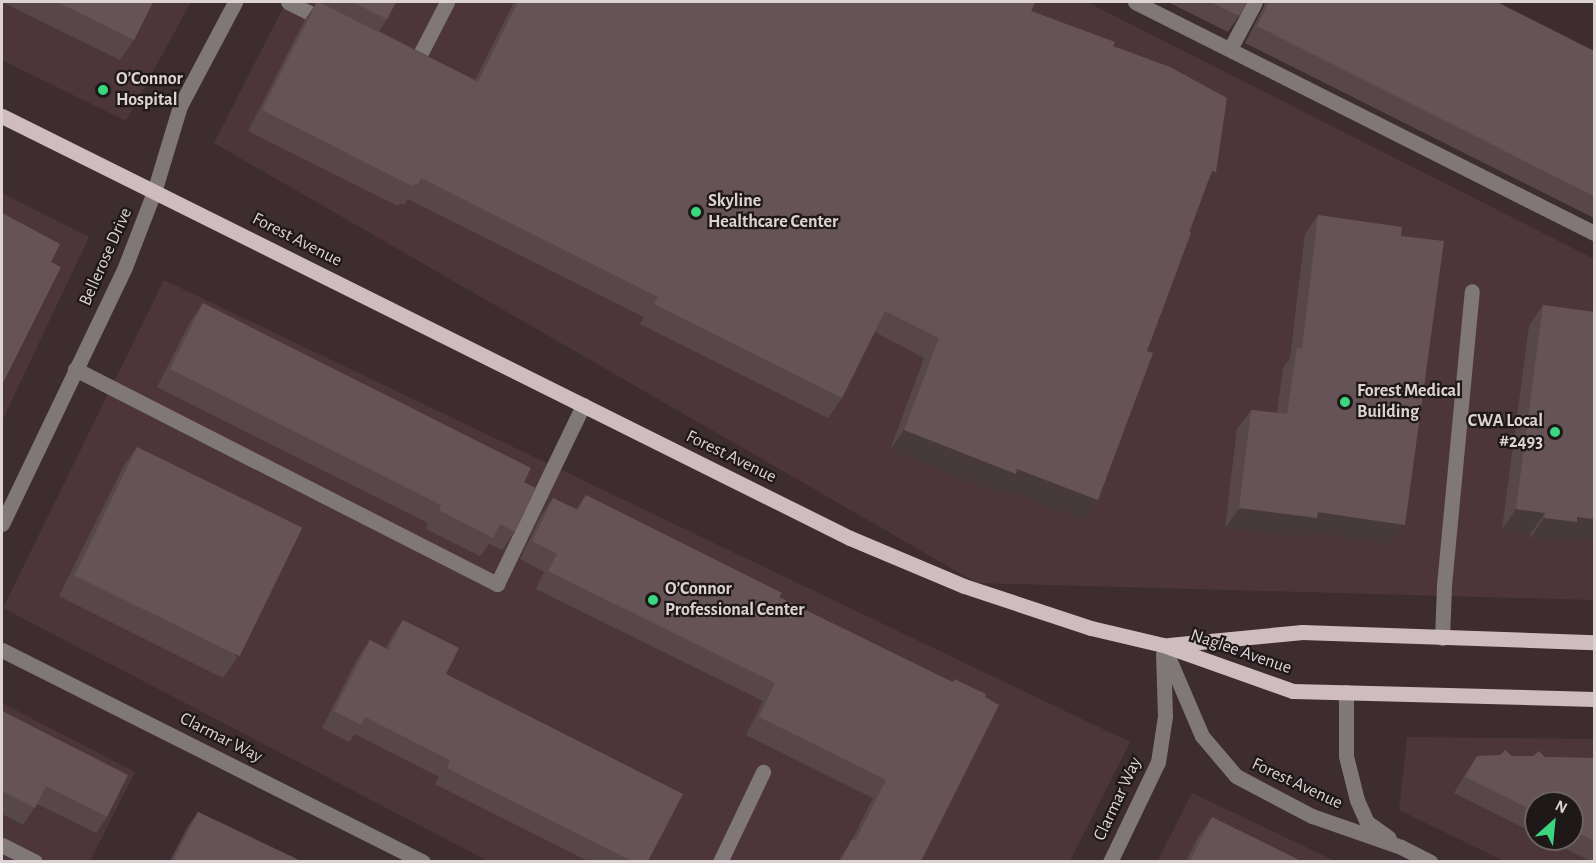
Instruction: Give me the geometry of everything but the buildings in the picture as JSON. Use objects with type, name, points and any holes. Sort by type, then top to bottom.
[{"type":"main road","name":"Forest Avenue","points":[[2,116],[850,538],[964,586],[1091,628],[1163,645]]},
{"type":"main road","name":"Naglee Avenue","points":[[1163,645],[1302,632],[1594,642]]},
{"type":"main road","name":"Naglee Avenue","points":[[1163,645],[1293,691],[1594,699]]},
{"type":"street","name":"Bellerose Drive","points":[[2,524],[125,267],[154,192],[180,106],[235,2]]},
{"type":"street","points":[[288,2],[340,28]]},
{"type":"street","points":[[393,55],[414,66],[447,2]]},
{"type":"street","points":[[1135,2],[1594,233]]},
{"type":"street","points":[[1230,49],[1255,2]]},
{"type":"street","points":[[1442,638],[1444,585],[1472,291]]},
{"type":"street","points":[[75,369],[497,584],[583,405]]},
{"type":"street","name":"Forest Avenue","points":[[1163,645],[1202,736],[1236,776],[1312,816],[1401,847],[1430,861]]},
{"type":"street","name":"Clarmar Way","points":[[1110,861],[1158,762],[1165,716],[1163,645]]},
{"type":"street","name":"Clarmar Way","points":[[2,650],[423,861]]},
{"type":"street","name":"Forest Avenue","points":[[1346,692],[1346,756],[1357,800],[1367,822],[1401,847]]},
{"type":"street","points":[[720,861],[763,772]]},
{"type":"street","points":[[2,845],[35,861]]},
{"type":"shaded area","name":"O’Connor Hospital","points":[[2,2],[191,2],[126,121],[2,60]]},
{"type":"shaded area","points":[[286,2],[1087,2],[1594,259],[1594,600],[977,583],[214,143]]},
{"type":"shaded area","points":[[2,193],[89,237],[2,421]]},
{"type":"shaded area","points":[[164,280],[1130,742],[1070,861],[488,861],[3,608]]},
{"type":"shaded area","points":[[2,703],[135,772],[90,861],[2,861]]},
{"type":"shaded area","points":[[1407,737],[1594,739],[1594,861],[1504,861],[1399,810]]},
{"type":"shaded area","points":[[1192,793],[1335,861],[1157,862]]},
{"type":"place","name":"O’Connor Hospital","points":[[103,90]]},
{"type":"place","name":"Skyline Healthcare Center","points":[[696,212]]},
{"type":"place","name":"Forest Medical Building","points":[[1345,402]]},
{"type":"place","name":"CWA Local #2493","points":[[1555,432]]},
{"type":"place","name":"O’Connor Professional Center","points":[[653,600]]}]
